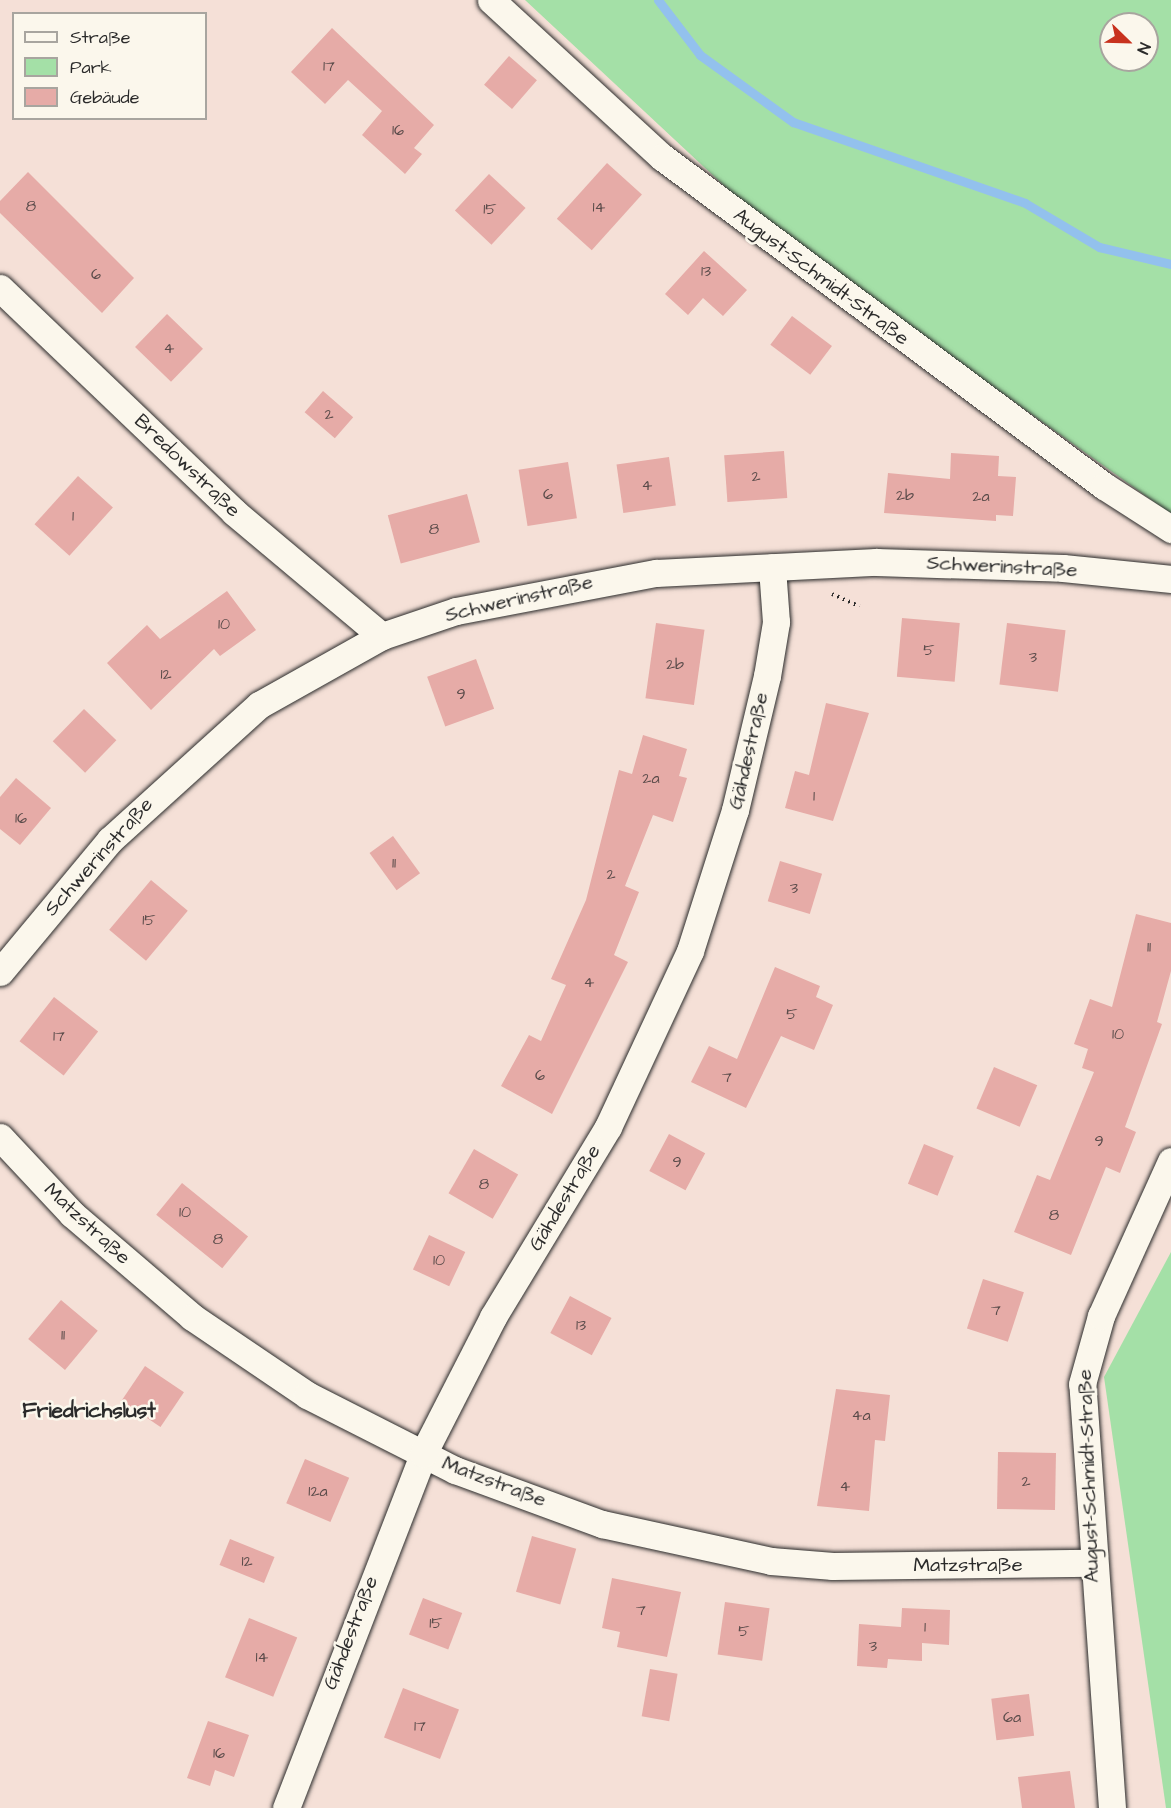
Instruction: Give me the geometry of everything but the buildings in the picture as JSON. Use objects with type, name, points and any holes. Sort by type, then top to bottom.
[{"type":"street","name":"August-Schmidt-Straße","points":[[490,0],[645,144],[800,263],[1171,529]]},
{"type":"street","name":"Bredowstraße","points":[[0,288],[234,512],[382,636]]},
{"type":"street","name":"Schwerinstraße","points":[[0,972],[110,840],[209,746],[305,677],[382,636],[456,611],[587,583],[772,567],[900,562],[1063,568],[1171,579]]},
{"type":"street","name":"Gähdestraße","points":[[286,1808],[423,1454],[493,1317],[608,1127],[690,951],[735,810],[762,698],[776,622],[772,567]]},
{"type":"street","name":"Matzstraße","points":[[0,1137],[72,1214],[192,1317],[307,1395],[423,1454],[602,1524],[771,1561],[833,1566],[1091,1563]]},
{"type":"street","name":"August-Schmidt-Straße","points":[[1112,1808],[1091,1563],[1082,1384],[1086,1357],[1171,1161]]},
{"type":"green space","points":[[525,0],[1171,0],[1171,514],[764,223]]},
{"type":"green space","points":[[1171,1252],[1171,1808],[1166,1808],[1104,1377]]},
{"type":"waterway","points":[[658,0],[700,55],[793,122],[1025,203],[1099,247],[1171,264]]},
{"type":"district","name":"Friedrichslust","points":[[89,1411]]}]
